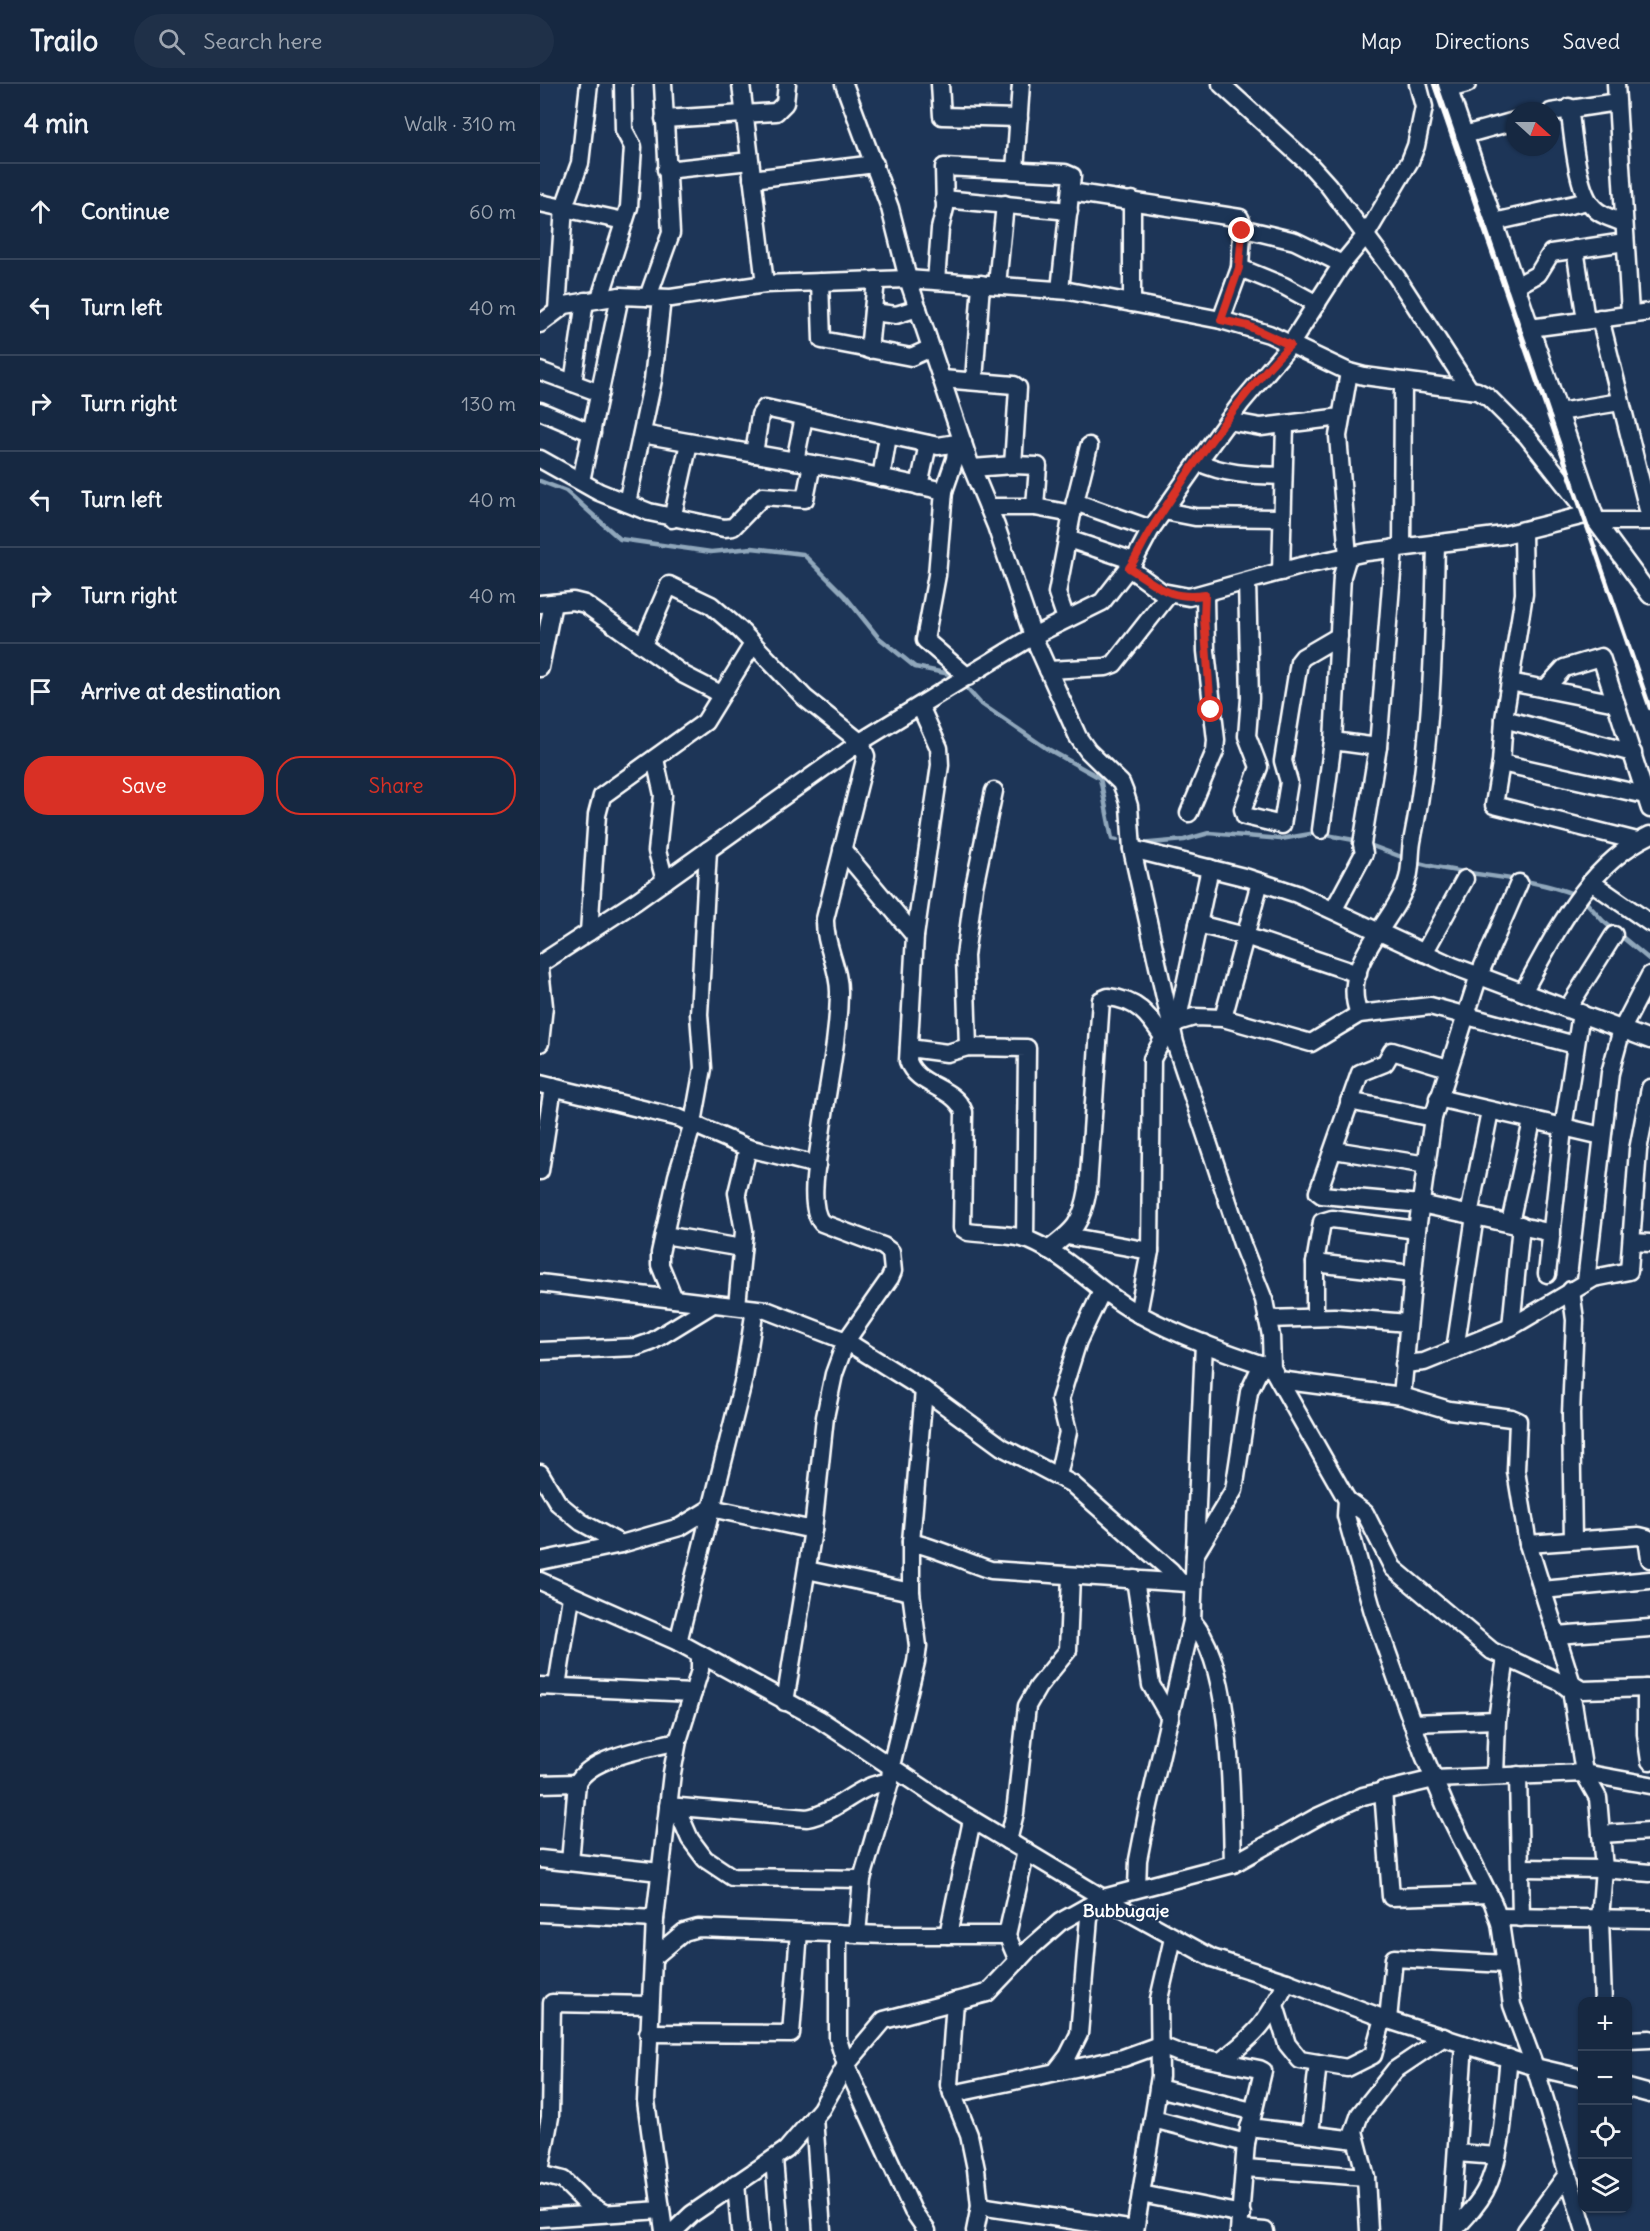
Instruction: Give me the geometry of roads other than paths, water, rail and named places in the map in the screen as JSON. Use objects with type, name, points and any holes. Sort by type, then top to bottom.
[{"type":"street","points":[[540,338],[548,317],[564,207],[580,164],[589,84]]},
{"type":"street","points":[[573,383],[592,299],[629,207],[633,147],[624,129],[623,84]]},
{"type":"street","points":[[627,503],[656,362],[655,298],[671,233],[663,84]]},
{"type":"street","points":[[741,84],[765,284]]},
{"type":"street","points":[[664,119],[776,112],[782,108],[787,96],[787,84]]},
{"type":"street","points":[[844,84],[890,208],[908,279],[942,379],[960,443],[988,507],[1033,636],[1078,737],[1088,752],[1121,783],[1129,806],[1132,849],[1170,1028],[1243,1247],[1264,1300],[1268,1319],[1271,1371],[1347,1500],[1346,1516],[1373,1612],[1413,1724],[1434,1779],[1498,1917],[1512,2005],[1535,2067],[1585,2231]]},
{"type":"street","points":[[940,84],[942,116],[1019,118]]},
{"type":"street","points":[[1015,170],[1021,84]]},
{"type":"street","points":[[1221,84],[1309,164],[1366,235],[1470,390]]},
{"type":"street","points":[[540,963],[664,881],[860,742],[1033,636],[1102,602],[1131,565],[1151,529],[1198,462],[1290,345],[1342,264],[1366,235],[1416,147],[1425,107],[1418,84]]},
{"type":"street","points":[[1467,84],[1448,86],[1559,412],[1592,517]]},
{"type":"street","points":[[1616,84],[1630,313]]},
{"type":"street","points":[[1560,110],[1617,102]]},
{"type":"street","points":[[1569,107],[1579,167],[1588,201],[1598,212],[1624,223]]},
{"type":"street","points":[[1464,135],[1506,123]]},
{"type":"street","points":[[666,170],[750,161]]},
{"type":"street","points":[[752,179],[875,164]]},
{"type":"street","points":[[936,281],[944,199],[943,170],[946,166],[1070,174],[1072,176],[1071,192],[1060,290]]},
{"type":"street","points":[[1071,192],[1240,218],[1245,229]]},
{"type":"street","points":[[944,199],[1069,211]]},
{"type":"street","points":[[1132,200],[1132,303]]},
{"type":"street","points":[[1494,222],[1588,201]]},
{"type":"street","points":[[540,203],[624,221]]},
{"type":"street","points":[[975,381],[989,285],[1005,204]]},
{"type":"street","points":[[1245,229],[1294,241],[1342,264]]},
{"type":"street","points":[[1221,320],[1239,268],[1242,233],[1245,229]]},
{"type":"street","points":[[1516,286],[1538,274],[1551,253],[1625,242]]},
{"type":"street","points":[[1068,538],[1131,565],[1169,594],[1189,597],[1205,595],[1281,572],[1348,556],[1523,531],[1592,517],[1650,519],[1645,473],[1593,319],[1575,249]]},
{"type":"street","points":[[1239,268],[1284,286],[1317,304]]},
{"type":"street","points":[[548,317],[592,299],[620,296],[682,297],[765,284],[908,279],[1060,290],[1248,326],[1349,372],[1470,390],[1488,397],[1527,436],[1592,517],[1650,595]]},
{"type":"street","points":[[869,350],[876,280]]},
{"type":"street","points":[[820,282],[822,340],[911,357],[931,348]]},
{"type":"street","points":[[581,481],[620,296]]},
{"type":"street","points":[[873,312],[896,315],[918,309]]},
{"type":"street","points":[[1530,328],[1650,312]]},
{"type":"street","points":[[540,371],[600,393]]},
{"type":"street","points":[[1321,830],[1334,741],[1342,576],[1348,556],[1338,436],[1349,372]]},
{"type":"street","points":[[942,379],[1014,385],[1018,388],[1013,465]]},
{"type":"street","points":[[1334,909],[1364,854],[1362,844],[1378,747],[1398,548],[1403,381]]},
{"type":"street","points":[[1559,412],[1620,402]]},
{"type":"street","points":[[754,454],[762,410],[765,408],[942,447],[960,443]]},
{"type":"street","points":[[540,411],[592,433]]},
{"type":"street","points":[[795,461],[804,417]]},
{"type":"street","points":[[1228,421],[1250,427],[1285,425],[1341,417]]},
{"type":"street","points":[[1281,572],[1285,425]]},
{"type":"street","points":[[642,434],[812,464],[944,491]]},
{"type":"street","points":[[881,478],[888,436]]},
{"type":"street","points":[[672,519],[689,443]]},
{"type":"street","points":[[960,443],[944,491],[937,575],[925,640],[968,677]]},
{"type":"street","points":[[919,486],[928,444]]},
{"type":"street","points":[[1066,619],[1057,596],[1073,508],[1089,446]]},
{"type":"street","points":[[540,459],[627,503],[672,519],[724,528],[733,527],[763,496],[805,499],[812,464]]},
{"type":"street","points":[[1198,462],[1217,471],[1233,474],[1283,476]]},
{"type":"street","points":[[972,468],[1013,465],[1040,468],[1035,507]]},
{"type":"street","points":[[988,507],[1073,508],[1151,529]]},
{"type":"street","points":[[1164,511],[1195,517],[1281,518]]},
{"type":"street","points":[[1523,531],[1524,594],[1504,719],[1501,763],[1494,805],[1644,838]]},
{"type":"street","points":[[1359,1014],[1353,1000],[1358,974],[1367,949],[1408,878],[1408,863],[1423,786],[1434,646],[1436,543]]},
{"type":"street","points":[[1247,582],[1250,698],[1246,736],[1259,766],[1243,809],[1245,816],[1282,825],[1289,782],[1283,761],[1299,662],[1303,657],[1339,636]]},
{"type":"street","points":[[643,645],[671,585],[711,605],[753,644],[805,698],[860,742],[866,756],[825,918],[824,933],[839,994],[814,1198],[816,1217],[822,1223],[883,1246],[891,1252],[893,1271],[846,1341],[834,1374],[825,1417],[813,1530],[785,1702]]},
{"type":"street","points":[[1048,670],[1106,667],[1114,664],[1169,594]]},
{"type":"street","points":[[1189,813],[1215,751],[1216,732],[1211,710],[1204,618],[1205,595]]},
{"type":"street","points":[[540,668],[546,604],[573,601],[585,604],[684,675],[721,694]]},
{"type":"street","points":[[589,932],[598,806],[603,796],[705,723],[753,644]]},
{"type":"street","points":[[1545,689],[1564,668],[1599,655],[1604,660],[1648,802]]},
{"type":"street","points":[[1510,682],[1616,703]]},
{"type":"street","points":[[920,706],[940,756],[915,936],[908,1061],[910,1069],[956,1097],[964,1112],[963,1228],[968,1232],[1025,1239],[1048,1250],[1102,1291],[1138,1314],[1271,1371],[1402,1396],[1449,1410],[1511,1418],[1518,1421],[1516,1471],[1528,1544],[1574,1690],[1584,1773],[1598,1798],[1604,1869],[1599,1918],[1603,1997]]},
{"type":"street","points":[[1504,719],[1633,753]]},
{"type":"street","points":[[1334,741],[1378,747]]},
{"type":"street","points":[[655,759],[663,795],[657,851],[664,881]]},
{"type":"street","points":[[1501,763],[1648,802]]},
{"type":"street","points":[[968,1047],[966,956],[974,887],[994,791]]},
{"type":"street","points":[[1523,992],[1568,911],[1591,882],[1644,838]]},
{"type":"street","points":[[842,849],[915,936]]},
{"type":"street","points":[[1132,849],[1260,882],[1334,909],[1424,953],[1650,1040]]},
{"type":"street","points":[[674,1299],[660,1265],[677,1176],[693,1123],[704,1058],[699,1023],[708,850]]},
{"type":"street","points":[[1138,1314],[1150,1251],[1152,1059],[1170,1028],[1198,924],[1210,868]]},
{"type":"street","points":[[1424,953],[1465,879]]},
{"type":"street","points":[[1223,1018],[1260,882]]},
{"type":"street","points":[[1591,882],[1650,923]]},
{"type":"street","points":[[1402,1396],[1412,1274],[1433,1118],[1479,975],[1519,883]]},
{"type":"street","points":[[1198,924],[1245,936],[1358,974]]},
{"type":"street","points":[[1547,1274],[1575,1045],[1574,1011],[1614,935]]},
{"type":"street","points":[[540,969],[544,1006],[540,1043]]},
{"type":"street","points":[[1573,1540],[1571,1414],[1575,1320],[1579,1286],[1610,1073],[1622,1029],[1650,975]]},
{"type":"street","points":[[1048,1250],[1078,1226],[1088,1189],[1101,1000],[1108,997],[1135,1003],[1151,1018],[1170,1028]]},
{"type":"street","points":[[1170,1028],[1194,1017],[1223,1018],[1311,1043],[1359,1014],[1430,1006],[1575,1045]]},
{"type":"street","points":[[909,1048],[947,1053],[968,1047],[1024,1046],[1027,1050],[1025,1239]]},
{"type":"street","points":[[1448,1068],[1392,1051],[1385,1063],[1360,1073],[1334,1150],[1318,1188],[1322,1195],[1421,1204],[1552,1233]]},
{"type":"street","points":[[540,1172],[546,1085],[693,1123],[748,1148],[817,1165]]},
{"type":"street","points":[[1404,1364],[1424,1362],[1511,1327],[1579,1286],[1629,1271],[1638,1150],[1650,1088]]},
{"type":"street","points":[[1438,1098],[1563,1129],[1602,1136]]},
{"type":"street","points":[[1349,1101],[1433,1118]]},
{"type":"street","points":[[1455,1350],[1472,1215],[1490,1110]]},
{"type":"street","points":[[1511,1327],[1516,1224],[1532,1120]]},
{"type":"street","points":[[736,1306],[744,1231],[737,1193],[748,1148]]},
{"type":"street","points":[[1334,1150],[1426,1165]]},
{"type":"street","points":[[1315,1317],[1316,1263],[1322,1222],[1326,1220],[1417,1230]]},
{"type":"street","points":[[664,1235],[742,1248]]},
{"type":"street","points":[[1067,1236],[1150,1251]]},
{"type":"street","points":[[1632,1242],[1650,1243]]},
{"type":"street","points":[[1316,1263],[1412,1274]]},
{"type":"street","points":[[540,1283],[778,1313],[846,1341],[924,1390],[1002,1447],[1072,1484],[1186,1583]]},
{"type":"street","points":[[1058,1476],[1068,1432],[1060,1399],[1078,1341],[1102,1291]]},
{"type":"street","points":[[540,1351],[637,1347],[651,1342],[713,1304]]},
{"type":"street","points":[[678,1642],[744,1378],[755,1309]]},
{"type":"street","points":[[1268,1319],[1315,1317],[1408,1323]]},
{"type":"street","points":[[1137,1888],[1143,1837],[1192,1622],[1186,1583],[1194,1556],[1204,1343]]},
{"type":"street","points":[[1194,1556],[1234,1490],[1249,1392],[1271,1371]]},
{"type":"street","points":[[857,1934],[862,1879],[890,1774],[918,1646],[911,1592],[911,1542],[924,1390]]},
{"type":"street","points":[[540,1473],[558,1503],[581,1522],[621,1544]]},
{"type":"street","points":[[1347,1500],[1355,1503],[1365,1513],[1393,1568],[1492,1651],[1574,1690],[1648,1688],[1646,1734],[1650,1761]]},
{"type":"street","points":[[540,1561],[621,1544],[680,1527],[711,1508],[813,1530]]},
{"type":"street","points":[[1528,1544],[1643,1536],[1647,1538],[1650,1559]]},
{"type":"street","points":[[911,1542],[943,1550],[962,1561],[991,1570],[1186,1583]]},
{"type":"street","points":[[807,1570],[911,1592]]},
{"type":"street","points":[[1008,1841],[1015,1813],[1027,1706],[1068,1650],[1071,1576]]},
{"type":"street","points":[[1135,1579],[1151,1685],[1170,1718]]},
{"type":"street","points":[[1542,1590],[1650,1580]]},
{"type":"street","points":[[540,1581],[571,1597],[678,1642],[819,1719],[890,1774],[1026,1851],[1096,1902],[1212,1958],[1287,1982],[1386,2019],[1535,2067],[1578,2077]]},
{"type":"street","points":[[571,1597],[548,1686],[693,1693]]},
{"type":"street","points":[[1192,1622],[1208,1642],[1229,1736],[1233,1864]]},
{"type":"street","points":[[1556,1635],[1650,1628]]},
{"type":"street","points":[[664,2231],[646,2101],[655,1919],[660,1872],[672,1807],[678,1741],[700,1670],[700,1654]]},
{"type":"street","points":[[1495,1776],[1497,1720],[1506,1657]]},
{"type":"street","points":[[1413,1724],[1497,1720]]},
{"type":"street","points":[[570,1862],[577,1783],[586,1772],[609,1760],[678,1741]]},
{"type":"street","points":[[674,2231],[692,2214],[786,2150],[814,2117],[846,2065],[884,2020],[987,1993],[1060,1922],[1096,1902],[1137,1888],[1233,1864],[1317,1817],[1383,1790],[1434,1779],[1584,1773],[1650,1785]]},
{"type":"street","points":[[672,1807],[807,1818],[890,1774]]},
{"type":"street","points":[[1518,1774],[1521,1918]]},
{"type":"street","points":[[540,1784],[577,1783]]},
{"type":"street","points":[[1383,1790],[1391,1897],[1489,1894]]},
{"type":"street","points":[[672,1807],[705,1860],[732,1877],[862,1879]]},
{"type":"street","points":[[948,1935],[972,1820]]},
{"type":"street","points":[[1601,1834],[1650,1831]]},
{"type":"street","points":[[1018,1961],[1007,1935],[1026,1851]]},
{"type":"street","points":[[540,1859],[660,1872]]},
{"type":"street","points":[[1521,1868],[1604,1869],[1650,1873]]},
{"type":"street","points":[[1057,2070],[1068,2056],[1078,2034],[1096,1902]]},
{"type":"street","points":[[540,1913],[655,1919]]},
{"type":"street","points":[[1498,1917],[1650,1919]]},
{"type":"street","points":[[654,1958],[684,1932],[698,1928],[838,1934],[1007,1935]]},
{"type":"street","points":[[648,2033],[791,2034],[799,1932]]},
{"type":"street","points":[[838,1934],[837,2028],[846,2065],[913,2211],[927,2231]]},
{"type":"street","points":[[980,2206],[1135,2231],[1158,2088],[1159,1999],[1173,1938]]},
{"type":"street","points":[[1275,2005],[1287,2044],[1293,2054],[1300,2060],[1347,2068],[1368,2059],[1374,2050],[1386,2019],[1394,1958],[1506,1964]]},
{"type":"street","points":[[1221,2061],[1257,2031],[1287,1982]]},
{"type":"street","points":[[955,2001],[949,2085],[969,2134],[976,2169],[980,2206],[975,2231]]},
{"type":"street","points":[[604,2214],[586,2203],[563,2180],[540,2173],[550,2117],[546,2024],[553,2002],[650,2005]]},
{"type":"street","points":[[1369,2231],[1366,2177],[1354,2131],[1360,2114],[1395,2070],[1444,2037]]},
{"type":"street","points":[[1632,2040],[1650,2039]]},
{"type":"street","points":[[1452,2231],[1464,2044]]},
{"type":"street","points":[[952,2094],[1122,2058],[1159,2045],[1179,2053],[1263,2071],[1249,2127],[1240,2224]]},
{"type":"street","points":[[1452,2231],[1477,2204],[1487,2189],[1497,2157],[1509,2058]]},
{"type":"street","points":[[1310,2134],[1318,2063]]},
{"type":"street","points":[[1158,2088],[1249,2127]]},
{"type":"street","points":[[1632,2089],[1650,2094]]},
{"type":"street","points":[[814,2117],[822,2231]]},
{"type":"street","points":[[1153,2119],[1249,2127],[1356,2140]]},
{"type":"street","points":[[1457,2153],[1497,2157]]},
{"type":"street","points":[[774,2159],[780,2231]]},
{"type":"street","points":[[1245,2168],[1366,2177]]},
{"type":"street","points":[[1526,2231],[1568,2173]]},
{"type":"street","points":[[736,2183],[740,2231]]},
{"type":"street","points":[[1141,2194],[1265,2231]]},
{"type":"street","points":[[540,2218],[661,2210]]},
{"type":"waterway","points":[[540,481],[566,491],[620,539],[711,552],[752,548],[803,554],[845,596],[878,637],[915,667],[955,675]]},
{"type":"waterway","points":[[963,684],[980,703],[1046,748],[1100,778],[1112,839],[1117,840]]},
{"type":"waterway","points":[[1139,844],[1184,840],[1209,833],[1281,839],[1316,833],[1359,841]]},
{"type":"waterway","points":[[1367,844],[1407,859]]},
{"type":"waterway","points":[[1415,862],[1456,871],[1536,883],[1576,895]]},
{"type":"waterway","points":[[1583,899],[1603,921],[1650,960]]},
{"type":"railway","points":[[1434,84],[1650,708]]},
{"type":"district","name":"Bubbugaje","points":[[1126,1911]]}]
